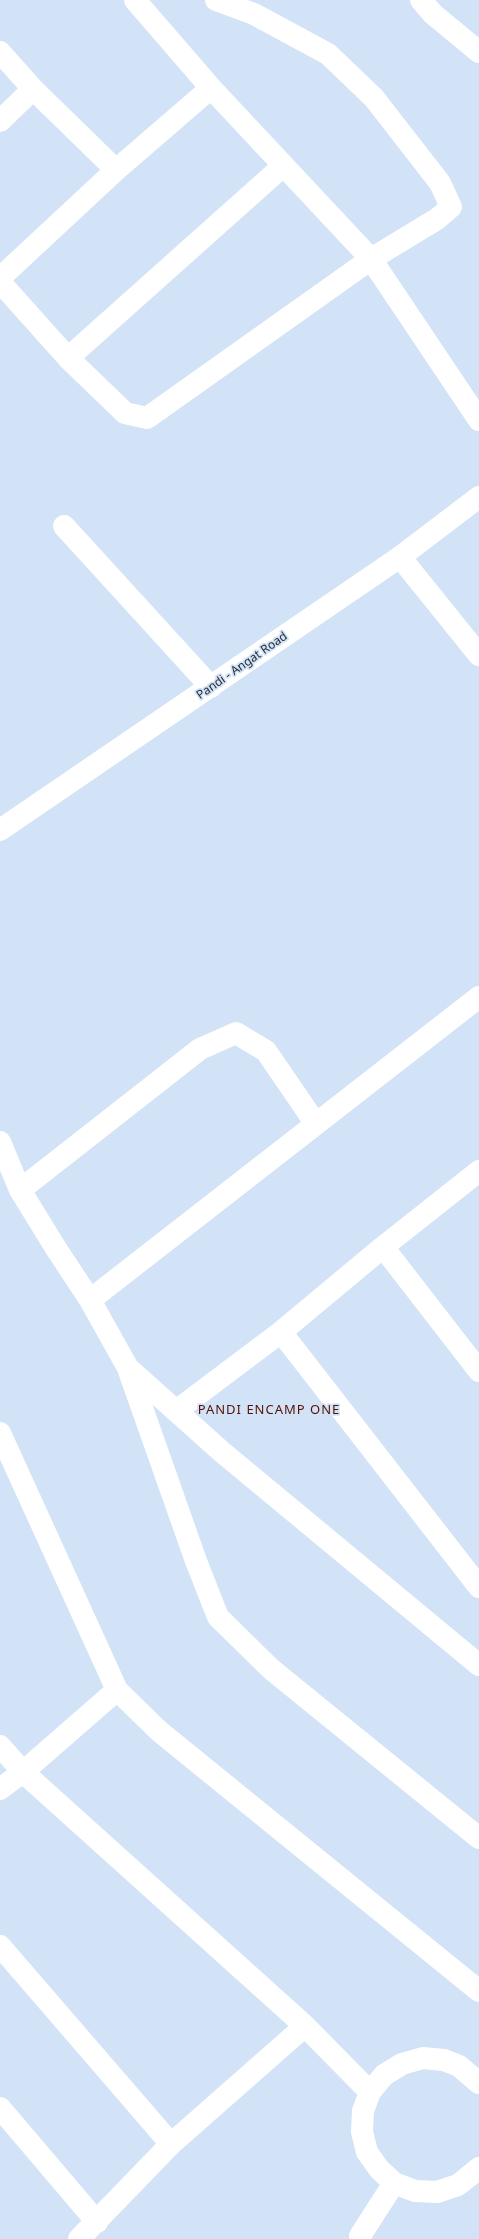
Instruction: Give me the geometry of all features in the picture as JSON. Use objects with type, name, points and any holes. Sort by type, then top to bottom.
[{"type":"street","points":[[135,0],[211,88],[371,259],[479,420]]},
{"type":"street","points":[[0,282],[68,358],[125,413],[147,418],[371,259],[437,219],[451,207],[440,183],[374,98],[328,54],[254,14],[216,0]]},
{"type":"street","points":[[421,0],[433,14],[479,52]]},
{"type":"street","points":[[0,52],[34,89],[116,170]]},
{"type":"street","points":[[0,278],[116,170],[211,88]]},
{"type":"street","points":[[0,121],[34,89]]},
{"type":"street","points":[[68,358],[283,166]]},
{"type":"street","name":"Pandi - Angat Road","points":[[0,830],[212,687],[400,557],[479,497]]},
{"type":"street","points":[[64,526],[212,687]]},
{"type":"street","points":[[400,557],[479,655]]},
{"type":"street","points":[[90,1300],[479,997]]},
{"type":"street","points":[[20,1190],[200,1049],[236,1033],[266,1051],[316,1124]]},
{"type":"street","points":[[0,1142],[20,1190],[90,1300],[128,1368],[196,1561],[218,1617],[270,1670],[479,1838]]},
{"type":"street","points":[[176,1411],[281,1332],[383,1247],[479,1171]]},
{"type":"street","points":[[383,1247],[479,1371]]},
{"type":"street","points":[[281,1332],[479,1587]]},
{"type":"street","points":[[128,1368],[234,1462],[479,1665]]},
{"type":"street","points":[[0,1433],[117,1690],[159,1731],[479,1991]]},
{"type":"street","points":[[0,1789],[23,1772],[117,1690]]},
{"type":"street","points":[[0,1746],[23,1772],[305,2026],[370,2092]]},
{"type":"street","points":[[0,1946],[171,2144]]},
{"type":"street","points":[[79,2239],[171,2144],[305,2026]]},
{"type":"street","points":[[477,2078],[459,2066],[444,2060],[423,2058],[402,2064],[384,2075],[370,2092],[363,2111],[362,2132],[367,2152],[378,2170],[394,2183],[415,2191],[437,2192],[458,2185],[478,2172]]},
{"type":"street","points":[[0,2108],[97,2222]]},
{"type":"street","points":[[361,2238],[394,2183]]},
{"type":"district","name":"PANDI ENCAMP ONE","points":[[269,1410]]}]
